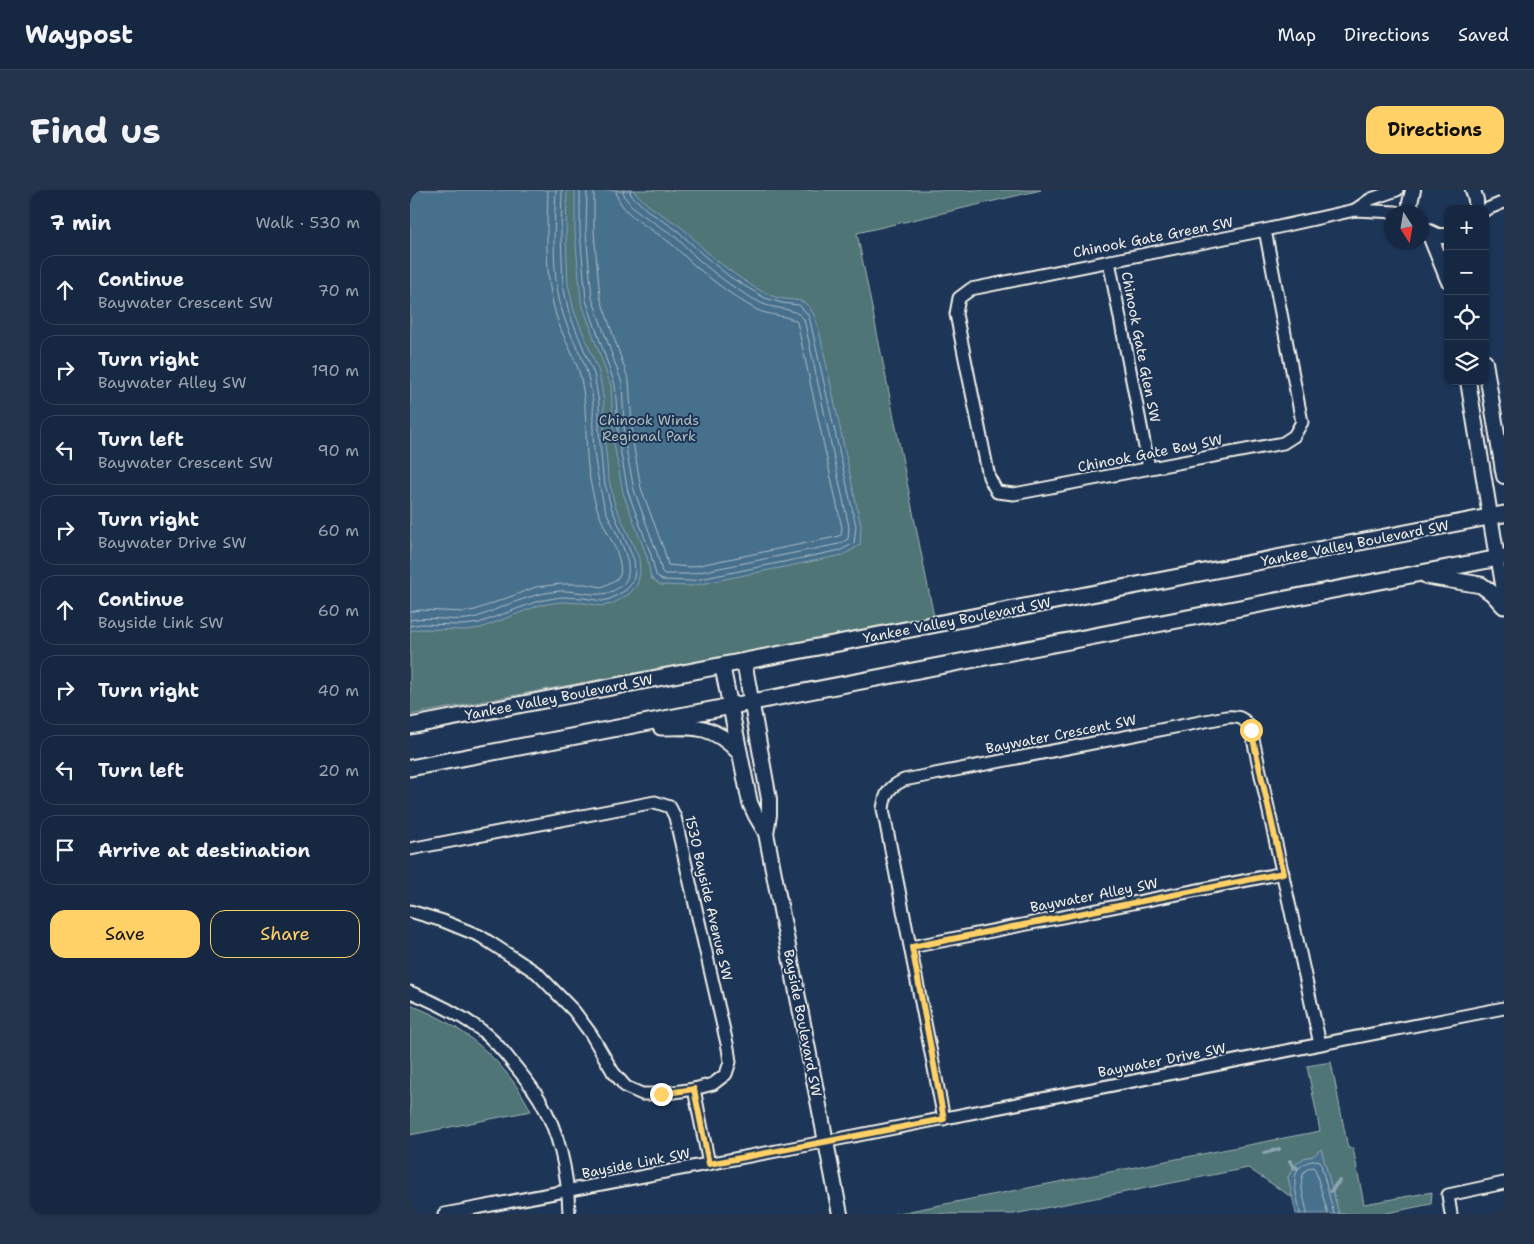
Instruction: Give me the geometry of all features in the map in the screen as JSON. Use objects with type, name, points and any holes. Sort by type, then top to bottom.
[{"type":"main road","name":"Yankee Valley Boulevard SW","points":[[410,726],[1497,516]]},
{"type":"main road","points":[[410,768],[1501,558]]},
{"type":"main road","points":[[1413,575],[1481,585],[1492,592],[1504,606]]},
{"type":"main road","points":[[617,728],[676,726],[701,728],[721,735],[739,752]]},
{"type":"street","name":"Chinook Gate Green SW","points":[[1355,210],[1371,199],[1397,190]]},
{"type":"street","points":[[1410,205],[1413,190]]},
{"type":"street","points":[[1473,190],[1476,205]]},
{"type":"street","points":[[1489,208],[1504,202]]},
{"type":"street","name":"Chinook Gate Green SW","points":[[959,298],[971,289],[1355,210],[1384,211]]},
{"type":"street","name":"Chinook Gate Bay SW","points":[[959,298],[956,314],[989,477],[997,492],[1014,494],[1283,443],[1294,436],[1302,422],[1265,230]]},
{"type":"street","points":[[1429,233],[1444,236]]},
{"type":"street","points":[[1429,240],[1444,271]]},
{"type":"street","name":"Chinook Gate Glen SW","points":[[1109,261],[1148,468]]},
{"type":"street","points":[[1469,385],[1497,516],[1504,599]]},
{"type":"street","points":[[1489,385],[1504,471]]},
{"type":"street","name":"Bayside Boulevard SW","points":[[744,661],[769,799],[766,833]]},
{"type":"street","name":"Bayside Boulevard SW","points":[[722,665],[750,803],[766,833],[840,1214]]},
{"type":"street","name":"Baywater Crescent SW","points":[[944,1119],[912,947],[883,809],[887,792],[895,784],[923,776],[1226,717],[1235,716],[1244,719],[1251,730],[1320,1044]]},
{"type":"street","name":"1530 Bayside Avenue SW","points":[[410,850],[655,802],[670,807],[675,817],[730,1062],[726,1074],[714,1084],[661,1094],[642,1094],[626,1087],[613,1072],[591,1034],[574,1011],[537,973],[480,936],[443,921],[410,911]]},
{"type":"street","name":"Baywater Alley SW","points":[[912,947],[1283,873]]},
{"type":"street","points":[[410,992],[457,1014],[481,1030],[503,1050],[540,1100],[551,1124],[561,1155],[568,1191],[569,1214]]},
{"type":"street","name":"Baywater Drive SW","points":[[826,1142],[1504,1008]]},
{"type":"street","points":[[694,1089],[709,1164]]},
{"type":"street","name":"Bayside Link SW","points":[[444,1214],[826,1142]]},
{"type":"street","points":[[1451,1214],[1448,1195],[1504,1183]]},
{"type":"green space","name":"Chinook Winds Regional Park","points":[[410,190],[1041,190],[857,233],[934,617],[410,715]]},
{"type":"green space","points":[[410,1005],[447,1022],[481,1046],[509,1076],[531,1111],[410,1135]]},
{"type":"green space","points":[[1331,1062],[1348,1148],[1353,1148],[1364,1204],[1432,1192],[1431,1204],[1382,1214],[1339,1214],[1321,1150],[1296,1164],[1288,1177],[1293,1198],[1248,1168],[1014,1214],[894,1214],[1320,1131],[1307,1066]]},
{"type":"water","points":[[410,190],[567,190],[568,284],[574,311],[599,372],[604,402],[604,430],[608,476],[615,505],[639,558],[640,573],[637,585],[629,594],[612,604],[602,606],[561,602],[540,605],[481,628],[465,630],[420,629],[410,631]]},
{"type":"water","points":[[575,190],[616,190],[621,192],[633,190],[649,206],[681,227],[713,257],[742,279],[765,293],[805,303],[810,308],[819,330],[861,526],[860,545],[843,555],[691,586],[660,585],[651,578],[647,557],[623,493],[614,444],[611,386],[581,301],[575,233]]},
{"type":"water","points":[[1321,1149],[1339,1214],[1296,1214],[1288,1177],[1296,1164],[1304,1158],[1313,1156]]},
{"type":"waterway","points":[[1264,1153],[1279,1149]]},
{"type":"waterway","points":[[1290,1161],[1297,1168]]},
{"type":"waterway","points":[[1331,1191],[1339,1181]]},
{"type":"route","points":[[661,1094],[694,1089],[709,1164],[944,1119],[912,947],[1283,873],[1251,730]]}]
